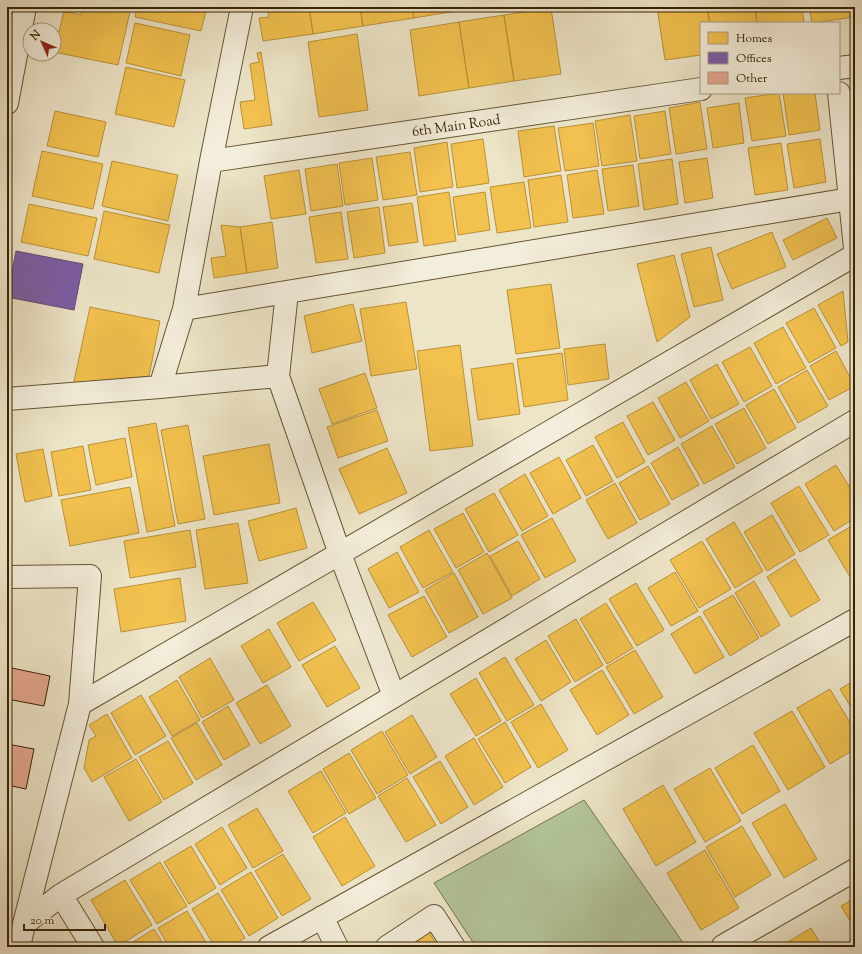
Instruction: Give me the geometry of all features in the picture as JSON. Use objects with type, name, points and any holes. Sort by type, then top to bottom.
[{"type":"street","points":[[7,103],[25,7]]},
{"type":"street","points":[[160,387],[184,309],[211,161],[242,7]]},
{"type":"street","points":[[840,68],[855,66]]},
{"type":"street","name":"6th Main Road","points":[[211,161],[700,89]]},
{"type":"street","points":[[839,94],[855,248]]},
{"type":"street","points":[[184,309],[850,199]]},
{"type":"street","points":[[80,704],[855,255]]},
{"type":"street","points":[[287,292],[278,376],[340,554],[394,696]]},
{"type":"street","points":[[7,399],[278,376]]},
{"type":"street","points":[[24,924],[61,894],[855,421]]},
{"type":"street","points":[[7,577],[90,576],[80,704],[19,947]]},
{"type":"street","points":[[269,947],[855,620]]},
{"type":"street","points":[[723,946],[855,870]]},
{"type":"street","points":[[61,894],[94,947]]},
{"type":"street","points":[[387,947],[434,916],[454,947]]},
{"type":"street","points":[[322,917],[338,947]]},
{"type":"green space","points":[[584,800],[686,947],[476,947],[434,883]]},
{"type":"building: Homes","points":[[83,7],[131,7],[118,65],[62,54],[61,22],[64,11],[81,15]]},
{"type":"building: Homes","points":[[137,7],[207,7],[201,31],[135,17]]},
{"type":"building: Homes","points":[[267,7],[309,7],[313,34],[263,41],[259,18],[269,17]]},
{"type":"building: Homes","points":[[309,7],[360,7],[363,26],[313,34]]},
{"type":"building: Homes","points":[[360,7],[412,7],[414,18],[363,26]]},
{"type":"building: Homes","points":[[412,7],[462,7],[462,10],[414,18]]},
{"type":"building: Homes","points":[[657,7],[707,7],[710,22],[700,22],[700,55],[665,60]]},
{"type":"building: Homes","points":[[707,7],[755,7],[757,22],[710,22]]},
{"type":"building: Homes","points":[[755,7],[802,7],[804,22],[757,22]]},
{"type":"building: Homes","points":[[809,7],[855,7],[855,17],[812,22]]},
{"type":"building: Homes","points":[[551,8],[561,74],[514,81],[504,15]]},
{"type":"building: Homes","points":[[504,15],[514,81],[469,88],[459,22]]},
{"type":"building: Homes","points":[[459,22],[469,88],[419,96],[410,30]]},
{"type":"building: Homes","points":[[135,23],[190,35],[181,76],[126,63]]},
{"type":"building: Homes","points":[[357,34],[368,110],[319,117],[308,42]]},
{"type":"building: Homes","points":[[261,52],[272,125],[244,129],[240,102],[255,100],[250,64],[259,62],[257,53]]},
{"type":"building: Homes","points":[[126,67],[185,80],[174,127],[115,114]]},
{"type":"building: Homes","points":[[779,94],[786,136],[752,141],[745,98]]},
{"type":"building: Homes","points":[[783,94],[815,94],[820,130],[789,135]]},
{"type":"building: Homes","points":[[700,102],[707,149],[676,154],[669,108]]},
{"type":"building: Homes","points":[[739,103],[744,143],[713,148],[707,108]]},
{"type":"building: Homes","points":[[55,111],[106,122],[98,157],[47,146]]},
{"type":"building: Homes","points":[[665,111],[671,154],[640,159],[634,116]]},
{"type":"building: Homes","points":[[630,115],[637,161],[602,166],[595,121]]},
{"type":"building: Homes","points":[[593,123],[599,166],[565,171],[558,128]]},
{"type":"building: Homes","points":[[554,126],[561,171],[524,177],[518,131]]},
{"type":"building: Homes","points":[[483,139],[489,183],[457,188],[451,144]]},
{"type":"building: Homes","points":[[820,139],[826,182],[794,188],[787,144]]},
{"type":"building: Homes","points":[[447,142],[453,187],[420,192],[414,148]]},
{"type":"building: Homes","points":[[781,143],[788,190],[755,195],[748,148]]},
{"type":"building: Homes","points":[[42,151],[103,164],[93,209],[32,196]]},
{"type":"building: Homes","points":[[410,152],[417,195],[383,200],[376,157]]},
{"type":"building: Homes","points":[[372,158],[378,200],[345,205],[339,163]]},
{"type":"building: Homes","points":[[707,158],[713,198],[685,203],[679,162]]},
{"type":"building: Homes","points":[[672,159],[678,204],[644,210],[638,164]]},
{"type":"building: Homes","points":[[112,161],[178,175],[168,221],[102,206]]},
{"type":"building: Homes","points":[[337,164],[343,206],[311,211],[305,169]]},
{"type":"building: Homes","points":[[633,165],[639,206],[608,211],[602,169]]},
{"type":"building: Homes","points":[[299,170],[306,214],[271,219],[264,176]]},
{"type":"building: Homes","points":[[597,170],[604,214],[573,218],[567,175]]},
{"type":"building: Homes","points":[[561,175],[568,222],[534,227],[528,180]]},
{"type":"building: Homes","points":[[524,182],[531,228],[497,233],[490,187]]},
{"type":"building: Homes","points":[[449,192],[456,241],[424,246],[417,197]]},
{"type":"building: Homes","points":[[485,192],[490,230],[458,235],[453,197]]},
{"type":"building: Homes","points":[[412,203],[418,242],[389,246],[383,207]]},
{"type":"building: Homes","points":[[29,204],[97,218],[88,256],[21,242]]},
{"type":"building: Homes","points":[[379,207],[385,253],[354,258],[347,212]]},
{"type":"building: Homes","points":[[104,211],[170,225],[159,273],[94,259]]},
{"type":"building: Homes","points":[[341,212],[348,259],[316,263],[309,217]]},
{"type":"building: Homes","points":[[827,218],[837,238],[793,260],[783,240]]},
{"type":"building: Homes","points":[[272,222],[278,268],[247,273],[240,227]]},
{"type":"building: Homes","points":[[221,225],[240,227],[247,273],[214,278],[211,258],[226,256]]},
{"type":"building: Homes","points":[[772,232],[786,267],[732,289],[717,254]]},
{"type":"building: Homes","points":[[711,247],[723,300],[694,307],[681,254]]},
{"type":"building: Homes","points":[[674,255],[690,317],[657,342],[637,264]]},
{"type":"building: Homes","points":[[551,284],[560,348],[516,354],[507,290]]},
{"type":"building: Homes","points":[[843,291],[848,342],[841,346],[818,305]]},
{"type":"building: Homes","points":[[406,302],[417,369],[371,376],[360,309]]},
{"type":"building: Homes","points":[[353,304],[362,341],[312,353],[304,316]]},
{"type":"building: Homes","points":[[90,307],[160,321],[149,376],[73,386]]},
{"type":"building: Homes","points":[[814,308],[836,348],[809,363],[786,323]]},
{"type":"building: Homes","points":[[783,327],[806,368],[776,384],[754,343]]},
{"type":"building: Homes","points":[[605,344],[609,379],[568,385],[564,349]]},
{"type":"building: Homes","points":[[460,345],[473,446],[430,451],[417,351]]},
{"type":"building: Homes","points":[[750,347],[772,386],[744,402],[722,362]]},
{"type":"building: Homes","points":[[836,351],[855,386],[829,400],[810,366]]},
{"type":"building: Homes","points":[[562,353],[568,400],[524,407],[517,359]]},
{"type":"building: Homes","points":[[513,363],[520,414],[478,420],[471,369]]},
{"type":"building: Homes","points":[[717,364],[739,404],[711,419],[690,380]]},
{"type":"building: Homes","points":[[807,370],[828,406],[798,423],[778,387]]},
{"type":"building: Homes","points":[[365,373],[377,408],[332,424],[319,389]]},
{"type":"building: Homes","points":[[686,382],[709,421],[680,438],[658,398]]},
{"type":"building: Homes","points":[[774,389],[796,428],[768,444],[746,405]]},
{"type":"building: Homes","points":[[653,402],[675,440],[648,455],[627,416]]},
{"type":"building: Homes","points":[[744,408],[766,448],[737,464],[715,424]]},
{"type":"building: Homes","points":[[377,410],[388,441],[338,458],[327,427]]},
{"type":"building: Homes","points":[[623,422],[645,462],[617,478],[595,437]]},
{"type":"building: Homes","points":[[156,423],[175,526],[147,532],[128,428]]},
{"type":"building: Homes","points":[[188,425],[205,519],[178,524],[161,430]]},
{"type":"building: Homes","points":[[712,426],[735,467],[704,484],[681,444]]},
{"type":"building: Homes","points":[[125,438],[132,477],[96,485],[88,445]]},
{"type":"building: Homes","points":[[269,444],[280,503],[214,515],[203,456]]},
{"type":"building: Homes","points":[[593,445],[613,481],[586,496],[566,460]]},
{"type":"building: Homes","points":[[83,446],[91,490],[59,496],[51,452]]},
{"type":"building: Homes","points":[[678,447],[699,485],[672,500],[651,463]]},
{"type":"building: Homes","points":[[387,448],[407,493],[359,514],[339,469]]},
{"type":"building: Homes","points":[[43,449],[52,496],[25,502],[16,454]]},
{"type":"building: Homes","points":[[559,457],[581,498],[553,514],[530,473]]},
{"type":"building: Homes","points":[[836,465],[855,496],[855,518],[834,531],[805,484]]},
{"type":"building: Homes","points":[[648,466],[670,504],[640,520],[619,483]]},
{"type":"building: Homes","points":[[525,474],[548,516],[522,531],[499,490]]},
{"type":"building: Homes","points":[[615,483],[637,523],[608,539],[586,500]]},
{"type":"building: Homes","points":[[799,486],[829,535],[800,552],[771,503]]},
{"type":"building: Homes","points":[[130,487],[139,533],[70,546],[61,500]]},
{"type":"building: Homes","points":[[494,493],[518,535],[489,552],[465,509]]},
{"type":"building: Homes","points":[[296,508],[307,548],[259,561],[248,521]]},
{"type":"building: Homes","points":[[463,513],[484,552],[456,568],[434,529]]},
{"type":"building: Homes","points":[[772,515],[795,554],[767,571],[744,532]]},
{"type":"building: Homes","points":[[552,518],[576,561],[545,578],[521,535]]},
{"type":"building: Homes","points":[[734,522],[763,571],[735,588],[706,539]]},
{"type":"building: Homes","points":[[238,523],[248,583],[205,589],[196,530]]},
{"type":"building: Homes","points":[[855,524],[855,585],[828,540]]},
{"type":"building: Homes","points":[[190,530],[196,567],[130,578],[124,541]]},
{"type":"building: Homes","points":[[429,530],[453,572],[423,588],[400,547]]},
{"type":"building: Homes","points":[[518,541],[540,579],[512,596],[490,556]]},
{"type":"building: Homes","points":[[702,541],[731,589],[699,608],[670,560]]},
{"type":"building: Homes","points":[[397,552],[419,592],[389,608],[368,569]]},
{"type":"building: Homes","points":[[487,553],[512,598],[483,614],[458,570]]},
{"type":"building: Homes","points":[[795,559],[820,600],[791,617],[767,577]]},
{"type":"building: Homes","points":[[675,572],[698,611],[671,626],[648,588]]},
{"type":"building: Homes","points":[[454,573],[478,617],[449,633],[425,590]]},
{"type":"building: Homes","points":[[180,578],[186,621],[121,632],[114,589]]},
{"type":"building: Homes","points":[[754,581],[780,625],[761,637],[735,593]]},
{"type":"building: Homes","points":[[636,583],[664,630],[637,646],[609,599]]},
{"type":"building: Homes","points":[[733,595],[759,638],[730,656],[703,612]]},
{"type":"building: Homes","points":[[424,596],[447,637],[412,657],[388,615]]},
{"type":"building: Homes","points":[[313,602],[336,640],[299,661],[277,623]]},
{"type":"building: Homes","points":[[606,603],[633,648],[607,664],[580,619]]},
{"type":"building: Homes","points":[[700,616],[724,657],[695,674],[671,634]]},
{"type":"building: Homes","points":[[576,619],[603,665],[575,682],[548,636]]},
{"type":"building: Homes","points":[[269,629],[291,667],[263,683],[241,646]]},
{"type":"building: Homes","points":[[546,640],[571,682],[541,701],[515,659]]},
{"type":"building: Homes","points":[[335,646],[360,688],[327,707],[302,665]]},
{"type":"building: Homes","points":[[635,650],[663,697],[634,714],[606,667]]},
{"type":"building: Homes","points":[[505,657],[534,705],[507,721],[479,673]]},
{"type":"building: Homes","points":[[210,658],[234,700],[202,718],[179,677]]},
{"type":"building: Homes","points":[[602,670],[629,715],[597,735],[570,690]]},
{"type":"building: Homes","points":[[476,678],[501,721],[476,736],[450,694]]},
{"type":"building: Homes","points":[[177,680],[200,720],[172,736],[149,697]]},
{"type":"building: Homes","points":[[855,680],[855,714],[840,689]]},
{"type":"building: Homes","points":[[267,685],[291,726],[260,744],[236,703]]},
{"type":"building: Homes","points":[[830,689],[855,731],[855,749],[830,764],[797,708]]},
{"type":"building: Homes","points":[[141,695],[166,736],[135,755],[111,713]]},
{"type":"building: Homes","points":[[541,704],[568,750],[538,768],[511,722]]},
{"type":"building: Homes","points":[[228,706],[250,745],[224,760],[202,722]]},
{"type":"building: Homes","points":[[792,711],[825,767],[788,790],[754,733]]},
{"type":"building: Homes","points":[[107,714],[132,758],[92,782],[84,768],[89,740],[96,736],[89,725]]},
{"type":"building: Homes","points":[[412,715],[437,757],[410,774],[385,732]]},
{"type":"building: Homes","points":[[505,722],[531,767],[505,783],[478,739]]},
{"type":"building: Homes","points":[[197,723],[222,765],[196,780],[171,738]]},
{"type":"building: Homes","points":[[382,731],[408,775],[377,794],[351,750]]},
{"type":"building: Homes","points":[[474,738],[503,787],[474,805],[445,756]]},
{"type":"building: Homes","points":[[168,741],[193,783],[164,800],[139,757]]},
{"type":"building: Homes","points":[[753,745],[780,791],[742,814],[715,768]]},
{"type":"building: Homes","points":[[349,753],[376,798],[349,814],[323,769]]},
{"type":"building: Homes","points":[[136,759],[162,802],[129,821],[104,777]]},
{"type":"building: Homes","points":[[440,761],[468,807],[441,824],[413,777]]},
{"type":"building: Homes","points":[[710,768],[741,821],[705,842],[674,789]]},
{"type":"building: Homes","points":[[321,771],[346,813],[313,833],[288,791]]},
{"type":"building: Homes","points":[[407,778],[436,825],[406,842],[378,796]]},
{"type":"building: Homes","points":[[663,785],[696,842],[656,866],[623,809]]},
{"type":"building: Homes","points":[[785,804],[817,859],[784,878],[752,823]]},
{"type":"building: Homes","points":[[257,808],[283,851],[253,868],[228,825]]},
{"type":"building: Homes","points":[[345,817],[375,866],[342,886],[313,837]]},
{"type":"building: Homes","points":[[742,826],[771,875],[735,897],[706,847]]},
{"type":"building: Homes","points":[[222,827],[247,868],[220,885],[195,844]]},
{"type":"building: Homes","points":[[191,846],[216,888],[189,904],[164,862]]},
{"type":"building: Homes","points":[[705,850],[739,908],[701,930],[667,873]]},
{"type":"building: Homes","points":[[283,854],[311,899],[282,916],[255,871]]},
{"type":"building: Homes","points":[[160,862],[187,906],[157,924],[130,880]]},
{"type":"building: Homes","points":[[251,872],[278,918],[249,936],[221,890]]},
{"type":"building: Homes","points":[[125,880],[152,925],[118,946],[91,900]]},
{"type":"building: Homes","points":[[218,893],[245,938],[230,947],[215,947],[192,909]]},
{"type":"building: Homes","points":[[855,898],[855,929],[841,906]]},
{"type":"building: Homes","points":[[187,911],[209,947],[169,947],[158,928]]},
{"type":"building: Homes","points":[[811,928],[822,947],[781,947],[781,946]]},
{"type":"building: Homes","points":[[154,929],[165,947],[125,947]]},
{"type":"building: Homes","points":[[429,932],[438,947],[405,947]]},
{"type":"building: Offices","points":[[16,251],[83,264],[74,310],[7,297]]},
{"type":"building: Other","points":[[7,667],[50,676],[44,706],[7,699]]},
{"type":"building: Other","points":[[7,744],[34,749],[26,789],[7,785]]}]
